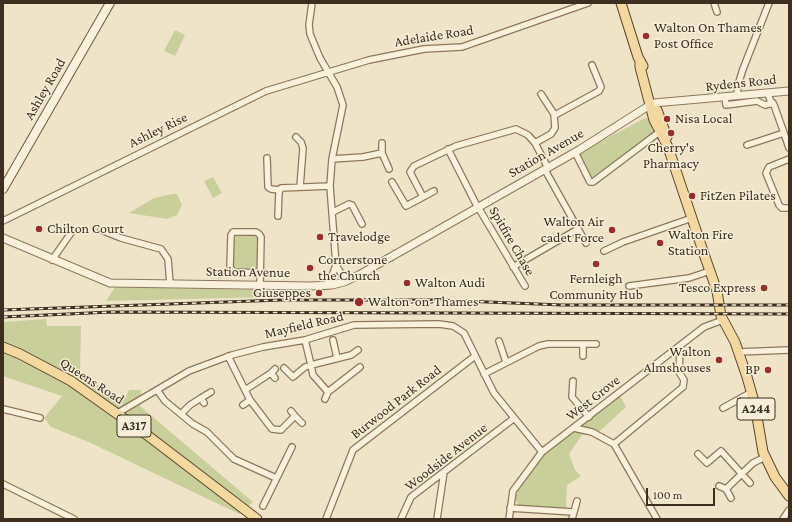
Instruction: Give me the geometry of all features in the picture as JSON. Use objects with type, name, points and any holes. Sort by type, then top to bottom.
[{"type":"main road","name":"Ashley Road","points":[[3,189],[110,3]]},
{"type":"main road","name":"A244","points":[[621,3],[653,107],[717,291],[723,320],[731,332],[752,392],[765,457],[775,477],[789,496]]},
{"type":"main road","name":"Queens Road","points":[[3,347],[20,354],[70,381],[256,519]]},
{"type":"street","points":[[312,3],[309,25],[310,34],[320,58],[339,92],[343,105],[332,159],[330,186],[336,265],[332,280],[325,286]]},
{"type":"street","name":"Adelaide Road","points":[[328,73],[369,60],[408,52],[424,49],[462,47],[588,3]]},
{"type":"street","points":[[714,3],[717,12]]},
{"type":"street","points":[[737,96],[738,84],[743,69],[770,3]]},
{"type":"street","points":[[555,115],[599,92],[601,87],[592,65]]},
{"type":"street","name":"Ashley Rise","points":[[3,221],[266,91],[328,73]]},
{"type":"street","name":"Rydens Road","points":[[653,107],[696,100],[789,91]]},
{"type":"street","points":[[768,93],[789,148]]},
{"type":"street","points":[[535,143],[554,131],[555,115],[541,94]]},
{"type":"street","points":[[725,98],[726,105],[757,101],[765,105],[773,103]]},
{"type":"street","name":"Station Avenue","points":[[3,238],[52,260],[110,283],[325,286],[349,280],[547,169],[627,120],[632,120],[653,107]]},
{"type":"street","points":[[422,197],[410,175],[412,168],[448,149],[497,133],[516,129],[528,135],[535,143],[586,243]]},
{"type":"street","points":[[575,152],[590,182],[593,182],[662,130]]},
{"type":"street","points":[[747,145],[784,133]]},
{"type":"street","points":[[296,138],[302,143]]},
{"type":"street","points":[[300,186],[302,143],[307,138]]},
{"type":"street","points":[[382,143],[382,153],[389,169]]},
{"type":"street","name":"Spitfire Chase","points":[[448,149],[478,208],[525,286]]},
{"type":"street","points":[[332,159],[363,157],[382,153]]},
{"type":"street","points":[[267,158],[268,187],[271,189],[280,190],[285,187],[300,186],[330,186]]},
{"type":"street","points":[[789,159],[768,167],[766,173],[779,205],[782,208],[789,208]]},
{"type":"street","points":[[392,182],[406,206],[434,191]]},
{"type":"street","points":[[278,216],[280,190]]},
{"type":"street","points":[[333,212],[349,204],[352,205],[362,224]]},
{"type":"street","points":[[604,251],[623,242],[692,218]]},
{"type":"street","points":[[513,267],[578,229]]},
{"type":"street","points":[[52,260],[73,230]]},
{"type":"street","points":[[101,230],[121,238],[161,249],[168,259],[170,284]]},
{"type":"street","points":[[260,273],[235,272],[230,267],[231,235],[233,232],[256,232],[259,234],[260,273],[260,286]]},
{"type":"street","points":[[336,265],[342,275],[349,280]]},
{"type":"street","points":[[628,286],[689,278],[710,271]]},
{"type":"street","name":"West Grove","points":[[509,519],[510,508],[516,486],[542,452],[704,327],[723,320]]},
{"type":"street","name":"Mayfield Road","points":[[116,414],[189,371],[228,356],[263,347],[305,340],[361,324],[439,324],[453,326],[461,330],[469,342],[494,394],[513,419],[542,452]]},
{"type":"street","points":[[305,340],[313,375],[328,392]]},
{"type":"street","points":[[333,340],[337,358]]},
{"type":"street","points":[[499,341],[506,362]]},
{"type":"street","points":[[484,374],[543,344],[596,344]]},
{"type":"street","points":[[583,344],[583,356]]},
{"type":"street","points":[[614,444],[683,387],[684,380],[679,372],[680,351],[678,347]]},
{"type":"street","points":[[284,368],[293,377],[304,367],[351,355],[358,350]]},
{"type":"street","points":[[738,352],[789,350]]},
{"type":"street","points":[[228,356],[250,400],[272,429],[276,431],[281,430],[295,416]]},
{"type":"street","name":"Burwood Park Road","points":[[326,519],[353,450],[475,356]]},
{"type":"street","points":[[324,398],[328,392],[360,367]]},
{"type":"street","points":[[245,390],[274,373]]},
{"type":"street","points":[[573,381],[572,397],[589,417]]},
{"type":"street","points":[[157,390],[165,401],[207,432],[234,458],[276,478]]},
{"type":"street","points":[[181,414],[190,405],[203,400],[210,392]]},
{"type":"street","points":[[723,408],[752,392]]},
{"type":"street","points":[[243,405],[250,400]]},
{"type":"street","points":[[3,409],[40,418]]},
{"type":"street","points":[[290,411],[302,423]]},
{"type":"street","name":"Woodside Avenue","points":[[401,519],[411,497],[513,419]]},
{"type":"street","points":[[574,428],[592,432],[614,444],[656,519]]},
{"type":"street","points":[[263,506],[292,447]]},
{"type":"street","points":[[698,454],[707,463],[721,451],[750,483]]},
{"type":"street","points":[[726,489],[753,463],[765,457]]},
{"type":"street","points":[[437,519],[444,472]]},
{"type":"street","points":[[435,479],[441,488]]},
{"type":"street","points":[[3,484],[74,519]]},
{"type":"street","points":[[719,486],[726,489],[731,498]]},
{"type":"street","points":[[572,519],[572,512],[577,501]]},
{"type":"street","points":[[510,508],[572,512]]},
{"type":"street","points":[[783,519],[789,510]]},
{"type":"green space","points":[[175,30],[185,35],[175,56],[164,51]]},
{"type":"green space","points":[[645,118],[648,118],[654,133],[591,178],[579,153]]},
{"type":"green space","points":[[213,177],[222,193],[213,198],[204,181]]},
{"type":"green space","points":[[177,194],[182,205],[177,215],[167,219],[129,213],[154,198]]},
{"type":"green space","points":[[234,234],[258,235],[258,269],[256,271],[235,271],[232,268]]},
{"type":"green space","points":[[115,287],[312,291],[312,296],[106,301]]},
{"type":"green space","points":[[46,319],[47,326],[81,326],[80,377],[120,396],[126,396],[129,390],[141,390],[140,406],[253,502],[239,514],[91,443],[51,427],[44,418],[62,396],[3,376],[3,322]]},
{"type":"green space","points":[[619,394],[626,407],[600,431],[582,435],[569,454],[575,470],[581,476],[567,485],[566,508],[518,505],[515,498],[523,480],[543,455]]},
{"type":"railway","points":[[3,310],[281,300],[438,300],[562,305],[789,305]]},
{"type":"railway","points":[[3,317],[111,312],[789,314]]},
{"type":"place","name":"Walton On Thames Post Office","points":[[646,36]]},
{"type":"place","name":"Nisa Local","points":[[667,119]]},
{"type":"place","name":"Cherry's Pharmacy","points":[[671,133]]},
{"type":"place","name":"FitZen Pilates","points":[[692,196]]},
{"type":"place","name":"Chilton Court","points":[[39,229]]},
{"type":"place","name":"Walton Air cadet Force","points":[[612,230]]},
{"type":"place","name":"Travelodge","points":[[320,237]]},
{"type":"place","name":"Walton Fire Station","points":[[660,243]]},
{"type":"place","name":"Fernleigh Community Hub","points":[[596,264]]},
{"type":"place","name":"Cornerstone the Church","points":[[310,268]]},
{"type":"place","name":"Walton Audi","points":[[407,283]]},
{"type":"place","name":"Tesco Express","points":[[764,288]]},
{"type":"place","name":"Giuseppes","points":[[319,293]]},
{"type":"place","name":"Walton-on-Thames","points":[[359,302]]},
{"type":"place","name":"Walton Almshouses","points":[[719,360]]},
{"type":"place","name":"BP","points":[[768,370]]}]
